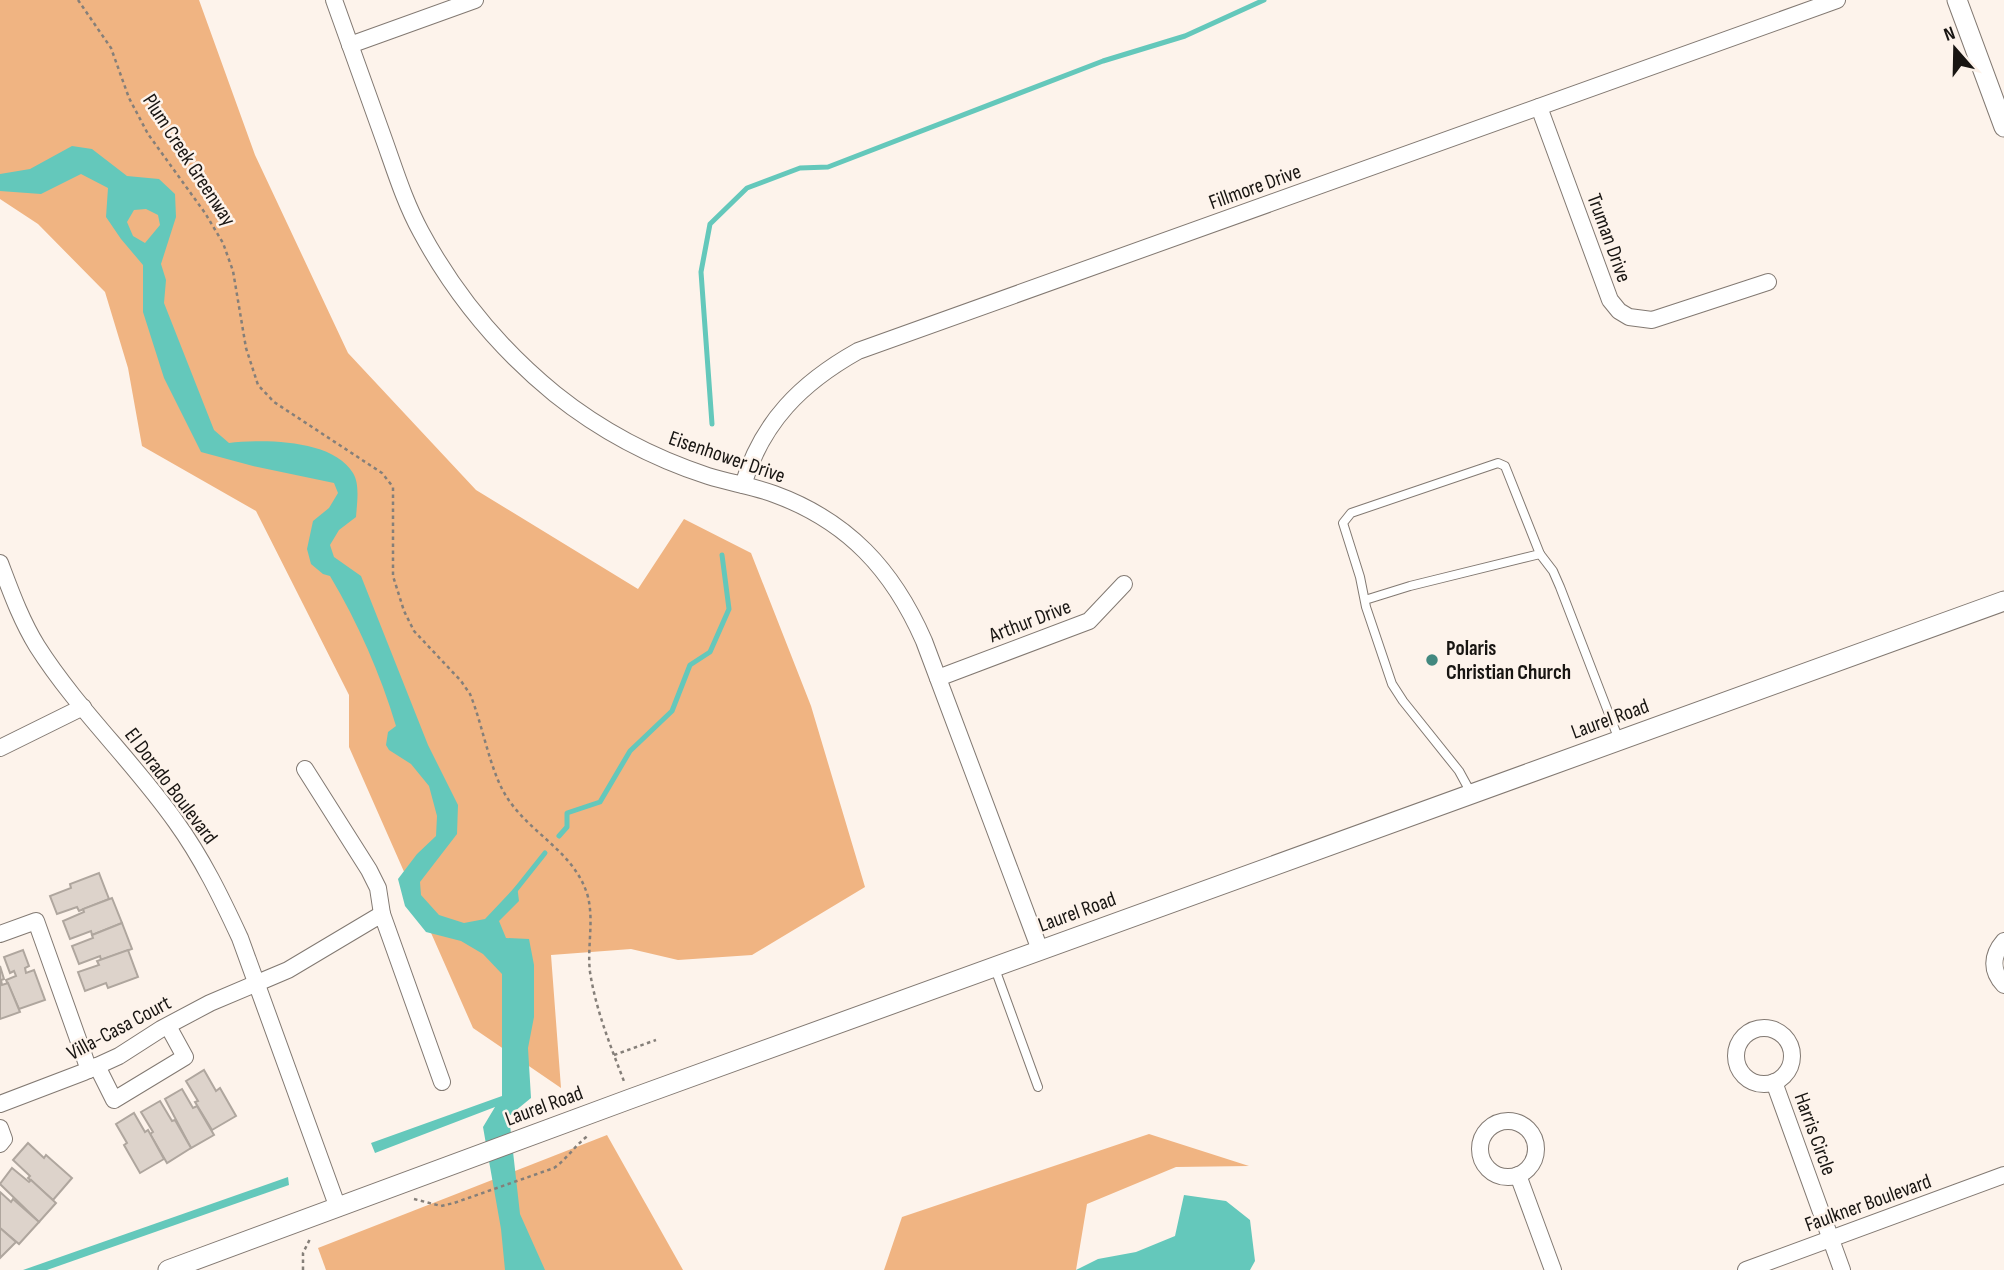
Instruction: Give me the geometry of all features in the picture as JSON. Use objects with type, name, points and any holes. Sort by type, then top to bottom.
[{"type":"street","name":"Eisenhower Drive","points":[[334,0],[402,191],[420,230],[466,303],[494,337],[557,396],[629,443],[668,461],[799,504],[828,520],[863,548],[897,588],[912,613],[938,678],[1040,950]]},
{"type":"street","points":[[350,45],[475,0]]},
{"type":"street","name":"Fillmore Drive","points":[[743,485],[758,446],[773,421],[792,399],[832,366],[858,351],[1837,0]]},
{"type":"street","points":[[1957,0],[2004,128]]},
{"type":"street","name":"Truman Drive","points":[[1539,107],[1610,300],[1619,311],[1629,317],[1652,320],[1768,282]]},
{"type":"street","name":"El Dorado Boulevard","points":[[0,563],[16,606],[36,644],[174,820],[199,856],[220,895],[256,984],[338,1208]]},
{"type":"street","name":"Arthur Drive","points":[[938,678],[1088,621],[1124,584]]},
{"type":"street","name":"Laurel Road","points":[[168,1270],[995,966],[2004,601]]},
{"type":"street","points":[[0,748],[83,707]]},
{"type":"street","points":[[305,769],[378,888],[382,914],[442,1082]]},
{"type":"street","name":"Villa-Casa Court","points":[[0,1104],[119,1056],[210,1003],[288,970],[382,914]]},
{"type":"street","points":[[0,934],[36,921],[93,1068],[114,1100],[184,1057],[168,1026]]},
{"type":"street","points":[[2004,941],[1994,959],[1994,969],[2004,985]]},
{"type":"street","name":"Harris Circle","points":[[1774,1082],[1842,1270]]},
{"type":"street","points":[[0,1128],[4,1139],[0,1144]]},
{"type":"street","points":[[1518,1175],[1553,1270]]},
{"type":"street","name":"Faulkner Boulevard","points":[[1746,1270],[2004,1175]]},
{"type":"lane","points":[[1471,793],[1459,771],[1392,684],[1343,523],[1351,513],[1498,463],[1505,466],[1540,554],[1553,571],[1560,587],[1619,740]]},
{"type":"lane","points":[[1365,600],[1410,586],[1540,554]]},
{"type":"lane","points":[[995,966],[1038,1087]]},
{"type":"path","name":"Plum Creek Greenway","points":[[78,0],[111,48],[129,98],[148,134],[205,213],[223,243],[233,271],[246,348],[258,385],[274,402],[382,473],[393,486],[393,576],[404,611],[414,631],[470,694],[506,797],[519,814],[563,853],[578,874],[588,898],[591,924],[589,956],[594,991],[630,1099]]},
{"type":"path","points":[[614,1055],[656,1040]]},
{"type":"path","points":[[409,1199],[440,1206],[465,1200],[554,1168],[565,1160],[576,1144],[596,1129]]},
{"type":"path","points":[[303,1270],[303,1254],[314,1233]]},
{"type":"shaded area","points":[[0,0],[199,0],[255,155],[348,353],[476,490],[638,589],[684,519],[751,553],[811,706],[865,887],[752,955],[678,960],[631,949],[551,955],[561,1088],[473,1028],[349,747],[349,695],[256,511],[142,446],[128,368],[105,292],[38,224],[0,199]]},
{"type":"shaded area","points":[[1149,1134],[1249,1166],[1176,1167],[1087,1204],[1076,1270],[884,1270],[902,1217]]},
{"type":"shaded area","points":[[607,1135],[683,1270],[326,1270],[318,1248]]},
{"type":"water","points":[[72,146],[92,149],[127,176],[159,179],[175,194],[176,217],[161,264],[166,280],[164,303],[214,430],[229,443],[278,442],[330,453],[343,462],[355,477],[358,494],[356,517],[339,530],[330,545],[334,557],[361,576],[428,745],[458,805],[457,834],[420,882],[421,895],[439,915],[464,923],[485,919],[517,885],[519,901],[499,921],[506,938],[529,939],[534,965],[534,1017],[528,1048],[531,1098],[509,1116],[520,1214],[545,1270],[505,1270],[501,1229],[483,1127],[495,1107],[375,1153],[371,1143],[502,1096],[502,974],[483,954],[461,941],[426,932],[405,906],[398,879],[417,854],[436,836],[437,816],[429,786],[411,764],[389,750],[386,745],[388,732],[396,726],[375,668],[359,630],[330,576],[311,564],[307,549],[313,521],[329,508],[338,493],[334,483],[201,452],[164,378],[143,312],[143,265],[106,217],[108,188],[81,174],[41,194],[0,191],[0,174],[30,169]],"holes":[[[146,209],[158,215],[160,225],[145,243],[133,236],[127,222],[134,210]]]},
{"type":"water","points":[[288,1177],[289,1185],[47,1270],[23,1270]]},
{"type":"water","points":[[1184,1195],[1226,1201],[1250,1220],[1255,1261],[1250,1270],[1076,1270],[1098,1259],[1136,1252],[1175,1236]]},
{"type":"building","points":[[99,873],[109,899],[79,911],[77,907],[57,914],[50,896],[71,888],[70,884]]},
{"type":"building","points":[[112,898],[122,923],[92,935],[91,931],[70,939],[63,921],[84,912],[83,909]]},
{"type":"building","points":[[122,923],[132,949],[101,960],[100,956],[79,964],[72,946]]},
{"type":"building","points":[[23,950],[29,966],[25,968],[26,973],[34,970],[45,1000],[19,1009],[6,980],[16,976],[14,971],[10,973],[4,957]]},
{"type":"building","points":[[128,950],[138,977],[108,988],[106,983],[85,991],[78,972],[99,965],[97,961]]},
{"type":"building","points":[[0,966],[4,979],[1,980],[2,985],[8,983],[20,1012],[0,1019]]},
{"type":"building","points":[[204,1070],[216,1091],[220,1088],[236,1116],[212,1130],[186,1081]]},
{"type":"building","points":[[182,1089],[193,1108],[197,1106],[214,1135],[191,1148],[165,1099]]},
{"type":"building","points":[[160,1101],[191,1148],[167,1163],[141,1112]]},
{"type":"building","points":[[134,1113],[145,1132],[148,1130],[164,1159],[140,1173],[116,1124]]},
{"type":"building","points":[[28,1143],[72,1178],[53,1200],[28,1178],[30,1176],[13,1160]]},
{"type":"building","points":[[12,1168],[29,1182],[31,1180],[56,1203],[39,1222],[0,1184]]},
{"type":"building","points":[[0,1192],[11,1202],[13,1199],[39,1222],[19,1244],[0,1228]]},
{"type":"building","points":[[0,1228],[16,1242],[0,1258]]},
{"type":"waterway","points":[[712,424],[701,272],[710,224],[747,188],[800,168],[828,167],[1103,61],[1185,36],[1264,0]]},
{"type":"waterway","points":[[559,836],[567,827],[567,813],[600,802],[630,751],[672,711],[690,665],[710,652],[729,609],[722,555]]},
{"type":"waterway","points":[[514,892],[545,853]]},
{"type":"place","name":"Polaris Christian Church","points":[[1432,660]]}]
